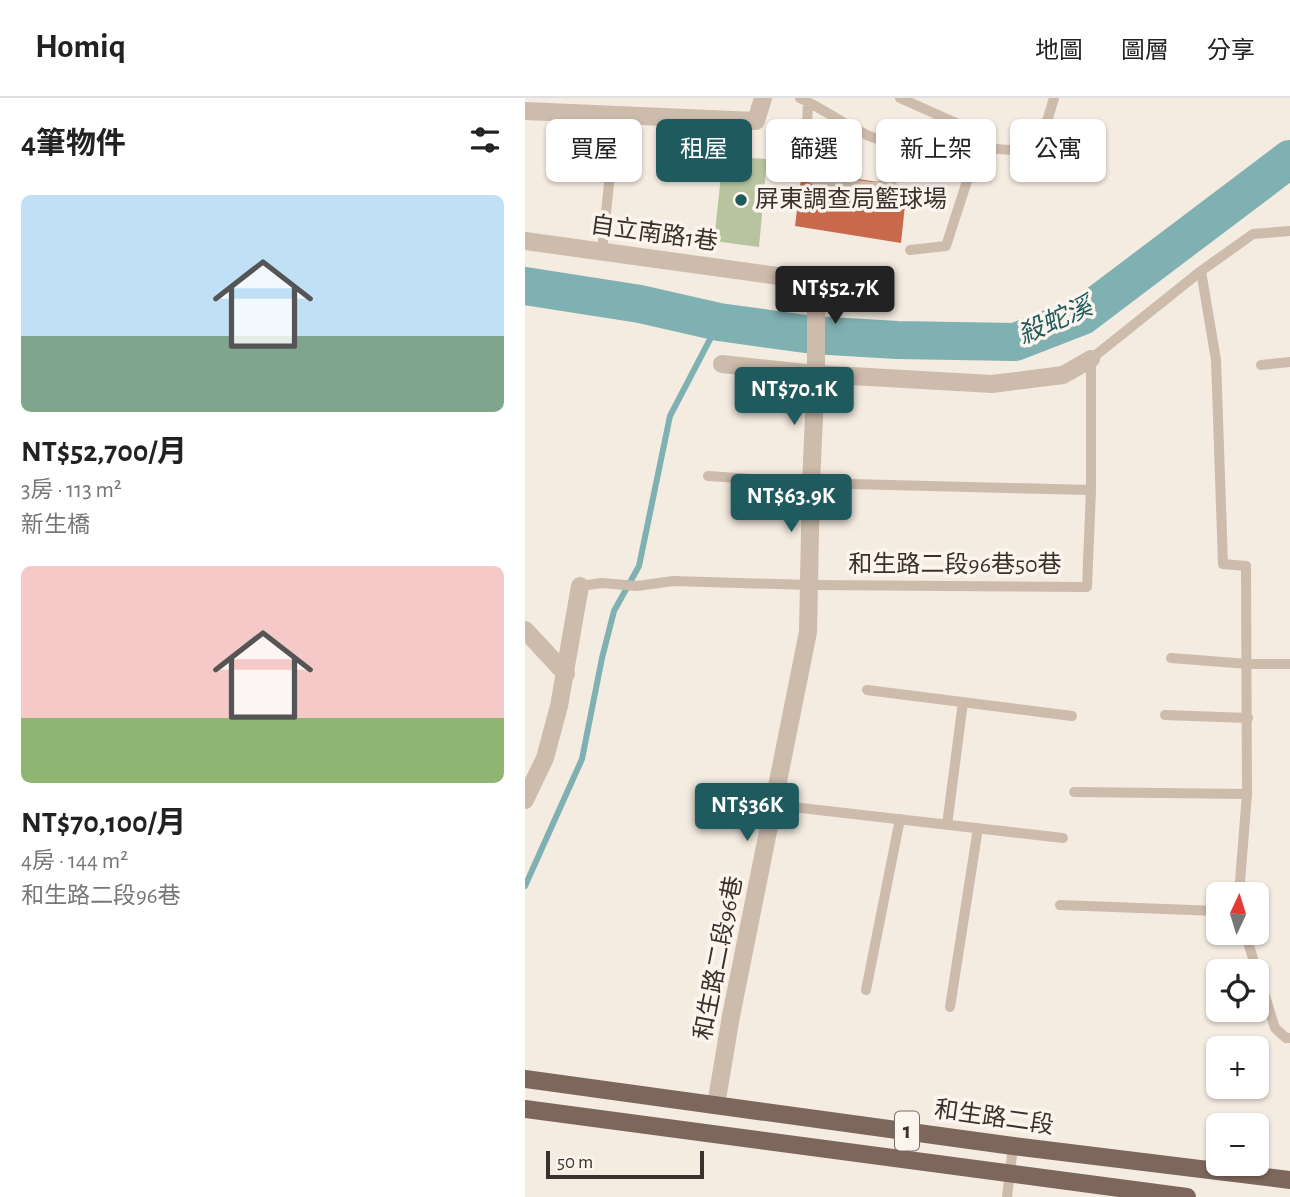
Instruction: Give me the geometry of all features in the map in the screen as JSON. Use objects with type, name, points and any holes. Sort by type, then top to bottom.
[{"type":"main road","name":"和生路二段","points":[[525,1079],[1013,1146],[1290,1180]]},
{"type":"main road","name":"1","points":[[525,1109],[1187,1197]]},
{"type":"street","points":[[525,111],[756,121],[763,98]]},
{"type":"street","name":"自立南路1巷","points":[[525,241],[800,279],[816,288]]},
{"type":"street","name":"和生路二段96巷","points":[[716,1105],[731,1016],[808,632],[816,288]]},
{"type":"street","points":[[722,364],[815,368],[992,384],[1063,375],[1091,359]]},
{"type":"street","points":[[525,800],[545,758],[566,674],[580,586]]},
{"type":"street","points":[[525,630],[566,674]]},
{"type":"lane","points":[[900,98],[946,119]]},
{"type":"lane","points":[[996,149],[1017,151],[1033,147],[1042,139],[1054,98]]},
{"type":"lane","points":[[804,100],[867,135],[887,142],[897,151],[897,176],[889,183],[873,187],[816,181],[802,171],[799,143],[807,124],[804,100]]},
{"type":"lane","points":[[602,251],[616,116]]},
{"type":"lane","points":[[910,250],[946,246],[967,182]]},
{"type":"lane","points":[[708,476],[811,483],[1091,489],[1091,359],[1201,271],[1253,234],[1290,231]]},
{"type":"lane","points":[[1201,271],[1216,360],[1223,565],[1247,566],[1247,794],[1240,882]]},
{"type":"lane","points":[[1261,365],[1290,362]]},
{"type":"lane","name":"和生路二段96巷50巷","points":[[810,585],[1087,587],[1091,489]]},
{"type":"lane","points":[[580,586],[602,583],[637,586],[673,581],[810,585]]},
{"type":"lane","points":[[1171,658],[1248,664],[1290,664]]},
{"type":"lane","points":[[867,690],[1073,716]]},
{"type":"lane","points":[[947,825],[963,702]]},
{"type":"lane","points":[[1165,715],[1248,718]]},
{"type":"lane","points":[[1074,792],[1247,794]]},
{"type":"lane","points":[[775,805],[1063,838]]},
{"type":"lane","points":[[866,990],[900,819]]},
{"type":"lane","points":[[950,1007],[978,828]]},
{"type":"lane","points":[[1060,905],[1206,911]]},
{"type":"lane","points":[[1249,945],[1275,1028],[1286,1038],[1290,1038]]},
{"type":"lane","points":[[1007,1197],[1013,1146]]},
{"type":"green space","name":"屏東調查局籃球場","points":[[752,158],[766,159],[759,247],[714,241],[720,182],[752,182]]},
{"type":"building","points":[[862,180],[907,186],[901,243],[795,226],[801,182],[862,182]]},
{"type":"waterway","name":"殺蛇溪","points":[[525,286],[640,304],[719,322],[813,335],[1015,342],[1082,316],[1290,159]]},
{"type":"waterway","points":[[525,886],[582,759],[614,611],[639,566],[670,416],[719,322]]},
{"type":"place","name":"屏東調查局籃球場","points":[[741,200]]}]
